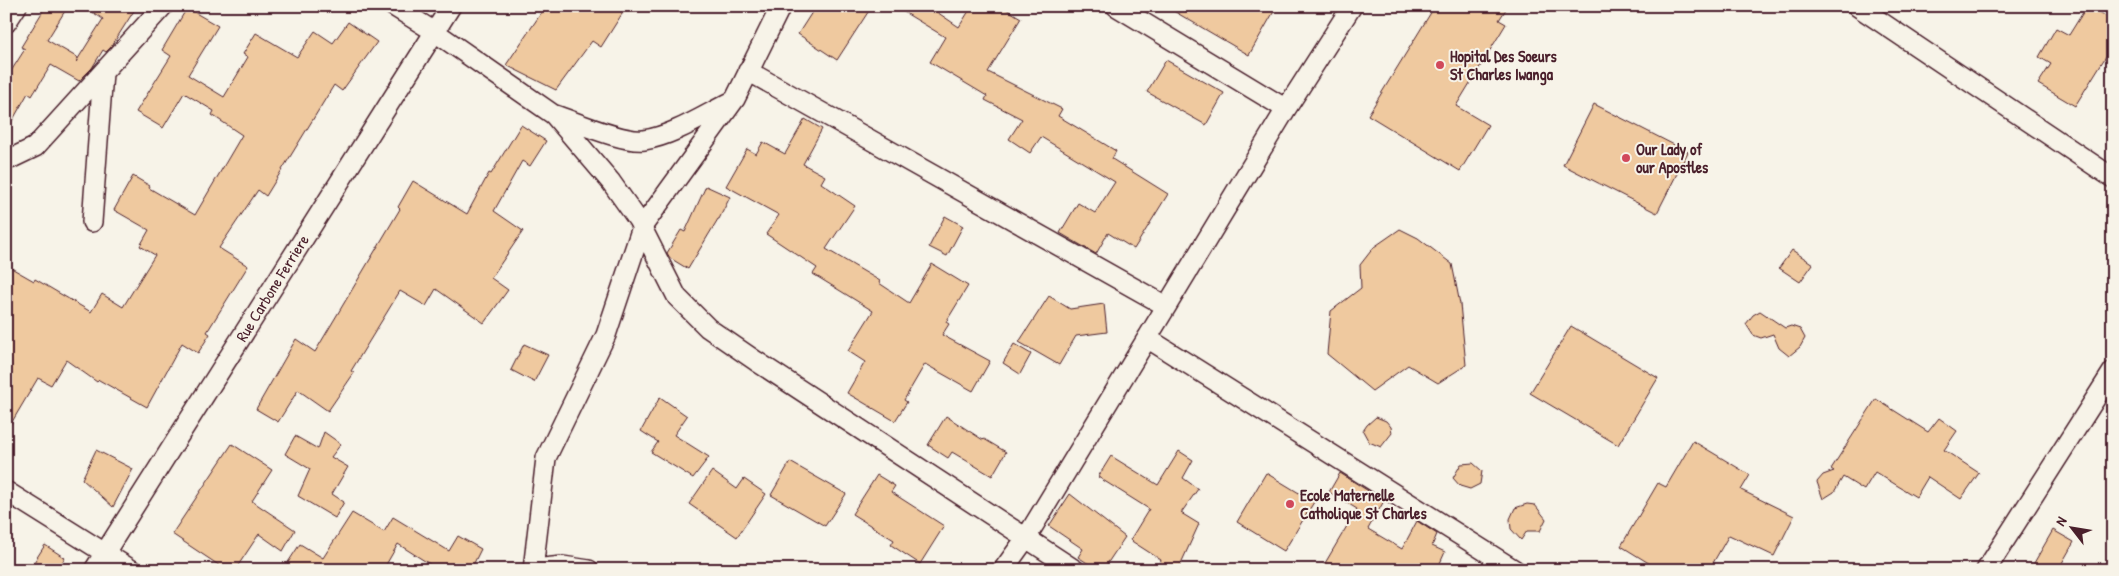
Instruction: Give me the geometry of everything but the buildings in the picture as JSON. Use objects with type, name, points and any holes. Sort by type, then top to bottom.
[{"type":"street","points":[[6,23],[16,6]]},
{"type":"street","points":[[6,158],[10,159],[35,147],[163,6]]},
{"type":"street","points":[[393,6],[435,32],[554,115],[611,182],[642,227],[677,297],[708,328],[1075,570]]},
{"type":"street","name":"Rue Carbone Ferriere","points":[[94,570],[451,6]]},
{"type":"street","points":[[589,570],[563,566],[533,569],[546,458],[606,335],[642,227],[735,99],[780,6]]},
{"type":"street","points":[[1116,6],[1286,109]]},
{"type":"street","points":[[1003,570],[1026,538],[1286,109],[1352,6]]},
{"type":"street","points":[[1858,6],[2113,178]]},
{"type":"street","points":[[748,71],[1166,306]]},
{"type":"street","points":[[92,222],[103,73]]},
{"type":"street","points":[[554,115],[624,138],[643,140],[664,134],[735,99]]},
{"type":"street","points":[[1147,338],[1515,570]]},
{"type":"street","points":[[1986,570],[2113,371]]},
{"type":"street","points":[[6,491],[132,570]]},
{"type":"place","name":"Hopital Des Soeurs St Charles Iwanga","points":[[1440,65]]},
{"type":"place","name":"Our Lady of our Apostles","points":[[1626,158]]},
{"type":"place","name":"Ecole Maternelle Catholique St Charles","points":[[1290,504]]}]
